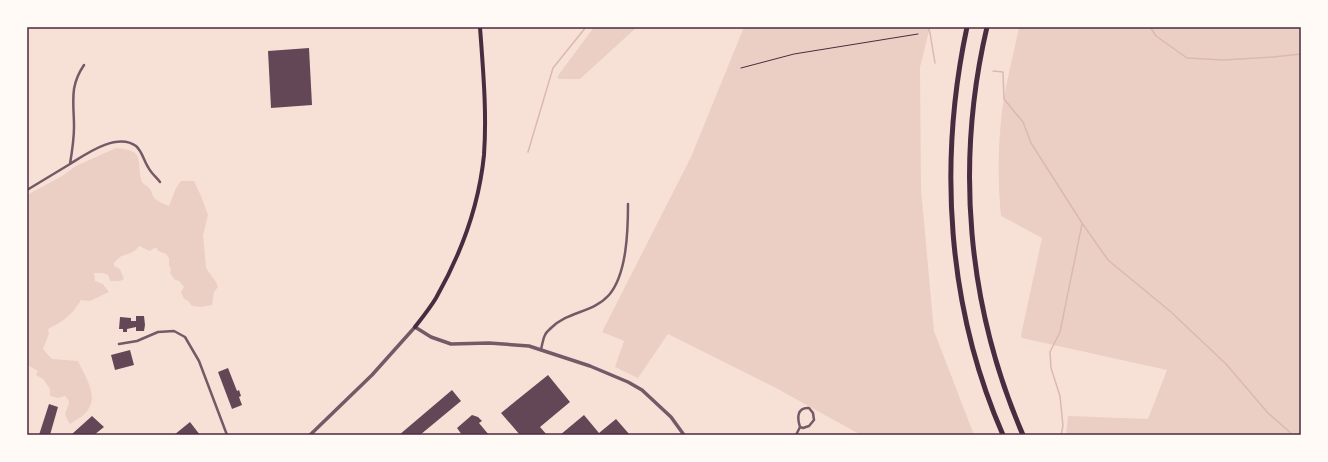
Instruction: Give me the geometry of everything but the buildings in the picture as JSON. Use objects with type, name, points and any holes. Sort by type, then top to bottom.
[{"type":"highway","points":[[967,27],[959,71],[952,125],[950,186],[953,233],[960,294],[974,355],[1003,435]]},
{"type":"highway","points":[[987,27],[972,113],[969,202],[971,229],[977,274],[992,347],[1023,435]]},
{"type":"main road","points":[[414,327],[436,299],[469,224],[478,191],[484,154],[484,92],[480,27]]},
{"type":"street","points":[[70,164],[74,128],[72,97],[77,75],[84,65]]},
{"type":"street","points":[[27,190],[89,153],[109,143],[126,141],[136,146],[147,167],[160,182]]},
{"type":"street","points":[[541,350],[545,334],[557,323],[570,315],[599,304],[610,294],[618,280],[625,255],[628,204]]},
{"type":"street","points":[[310,435],[372,375],[414,327],[432,337],[450,344],[489,343],[529,346],[590,366],[628,382],[642,390],[658,403],[678,425],[684,435]]},
{"type":"street","points":[[119,344],[137,341],[158,332],[174,332],[185,337],[199,361],[227,435]]},
{"type":"street","points":[[796,435],[800,427],[797,420],[798,417],[801,411],[809,408],[813,413],[814,420],[809,426],[803,428],[800,427]]},
{"type":"street","points":[[306,435],[316,429]]},
{"type":"path","points":[[741,68],[794,54],[918,34]]},
{"type":"shaded area","points":[[594,27],[637,27],[580,79],[559,79],[557,77]]},
{"type":"shaded area","points":[[744,27],[930,27],[920,67],[921,190],[934,331],[974,435],[861,435],[776,388],[668,334],[638,378],[615,367],[624,341],[602,332],[691,157]]},
{"type":"shaded area","points":[[1019,27],[1301,27],[1301,435],[1066,435],[1068,416],[1148,419],[1167,370],[1022,338],[1021,335],[1042,238],[1001,216],[999,184],[1000,135],[1003,102]]},
{"type":"shaded area","points":[[116,148],[131,151],[138,156],[142,182],[150,189],[154,198],[169,206],[176,188],[181,181],[194,181],[208,215],[203,235],[206,268],[218,287],[214,292],[212,305],[201,307],[192,306],[187,300],[184,299],[181,292],[184,287],[179,281],[175,280],[170,273],[169,258],[166,254],[158,251],[157,248],[150,251],[139,246],[134,251],[119,258],[114,263],[114,266],[120,269],[124,279],[120,281],[110,281],[108,275],[103,273],[94,273],[95,281],[103,284],[109,292],[90,301],[81,300],[67,318],[48,329],[49,334],[43,349],[52,359],[78,361],[89,384],[92,397],[88,411],[70,424],[65,414],[69,401],[65,396],[58,398],[50,396],[50,389],[43,379],[36,375],[38,371],[27,365],[27,195],[62,176],[76,166]]},
{"type":"waterway","points":[[528,152],[553,68],[586,27]]},
{"type":"waterway","points":[[928,27],[935,63]]},
{"type":"waterway","points":[[1150,27],[1156,36],[1187,58],[1224,60],[1301,54]]},
{"type":"waterway","points":[[993,71],[1003,72],[1004,99],[1023,122],[1031,143],[1082,223],[1108,260],[1171,312],[1226,364],[1268,413],[1293,435],[1301,433]]},
{"type":"waterway","points":[[1061,435],[1063,426],[1060,396],[1051,368],[1050,352],[1060,332],[1082,224]]}]
